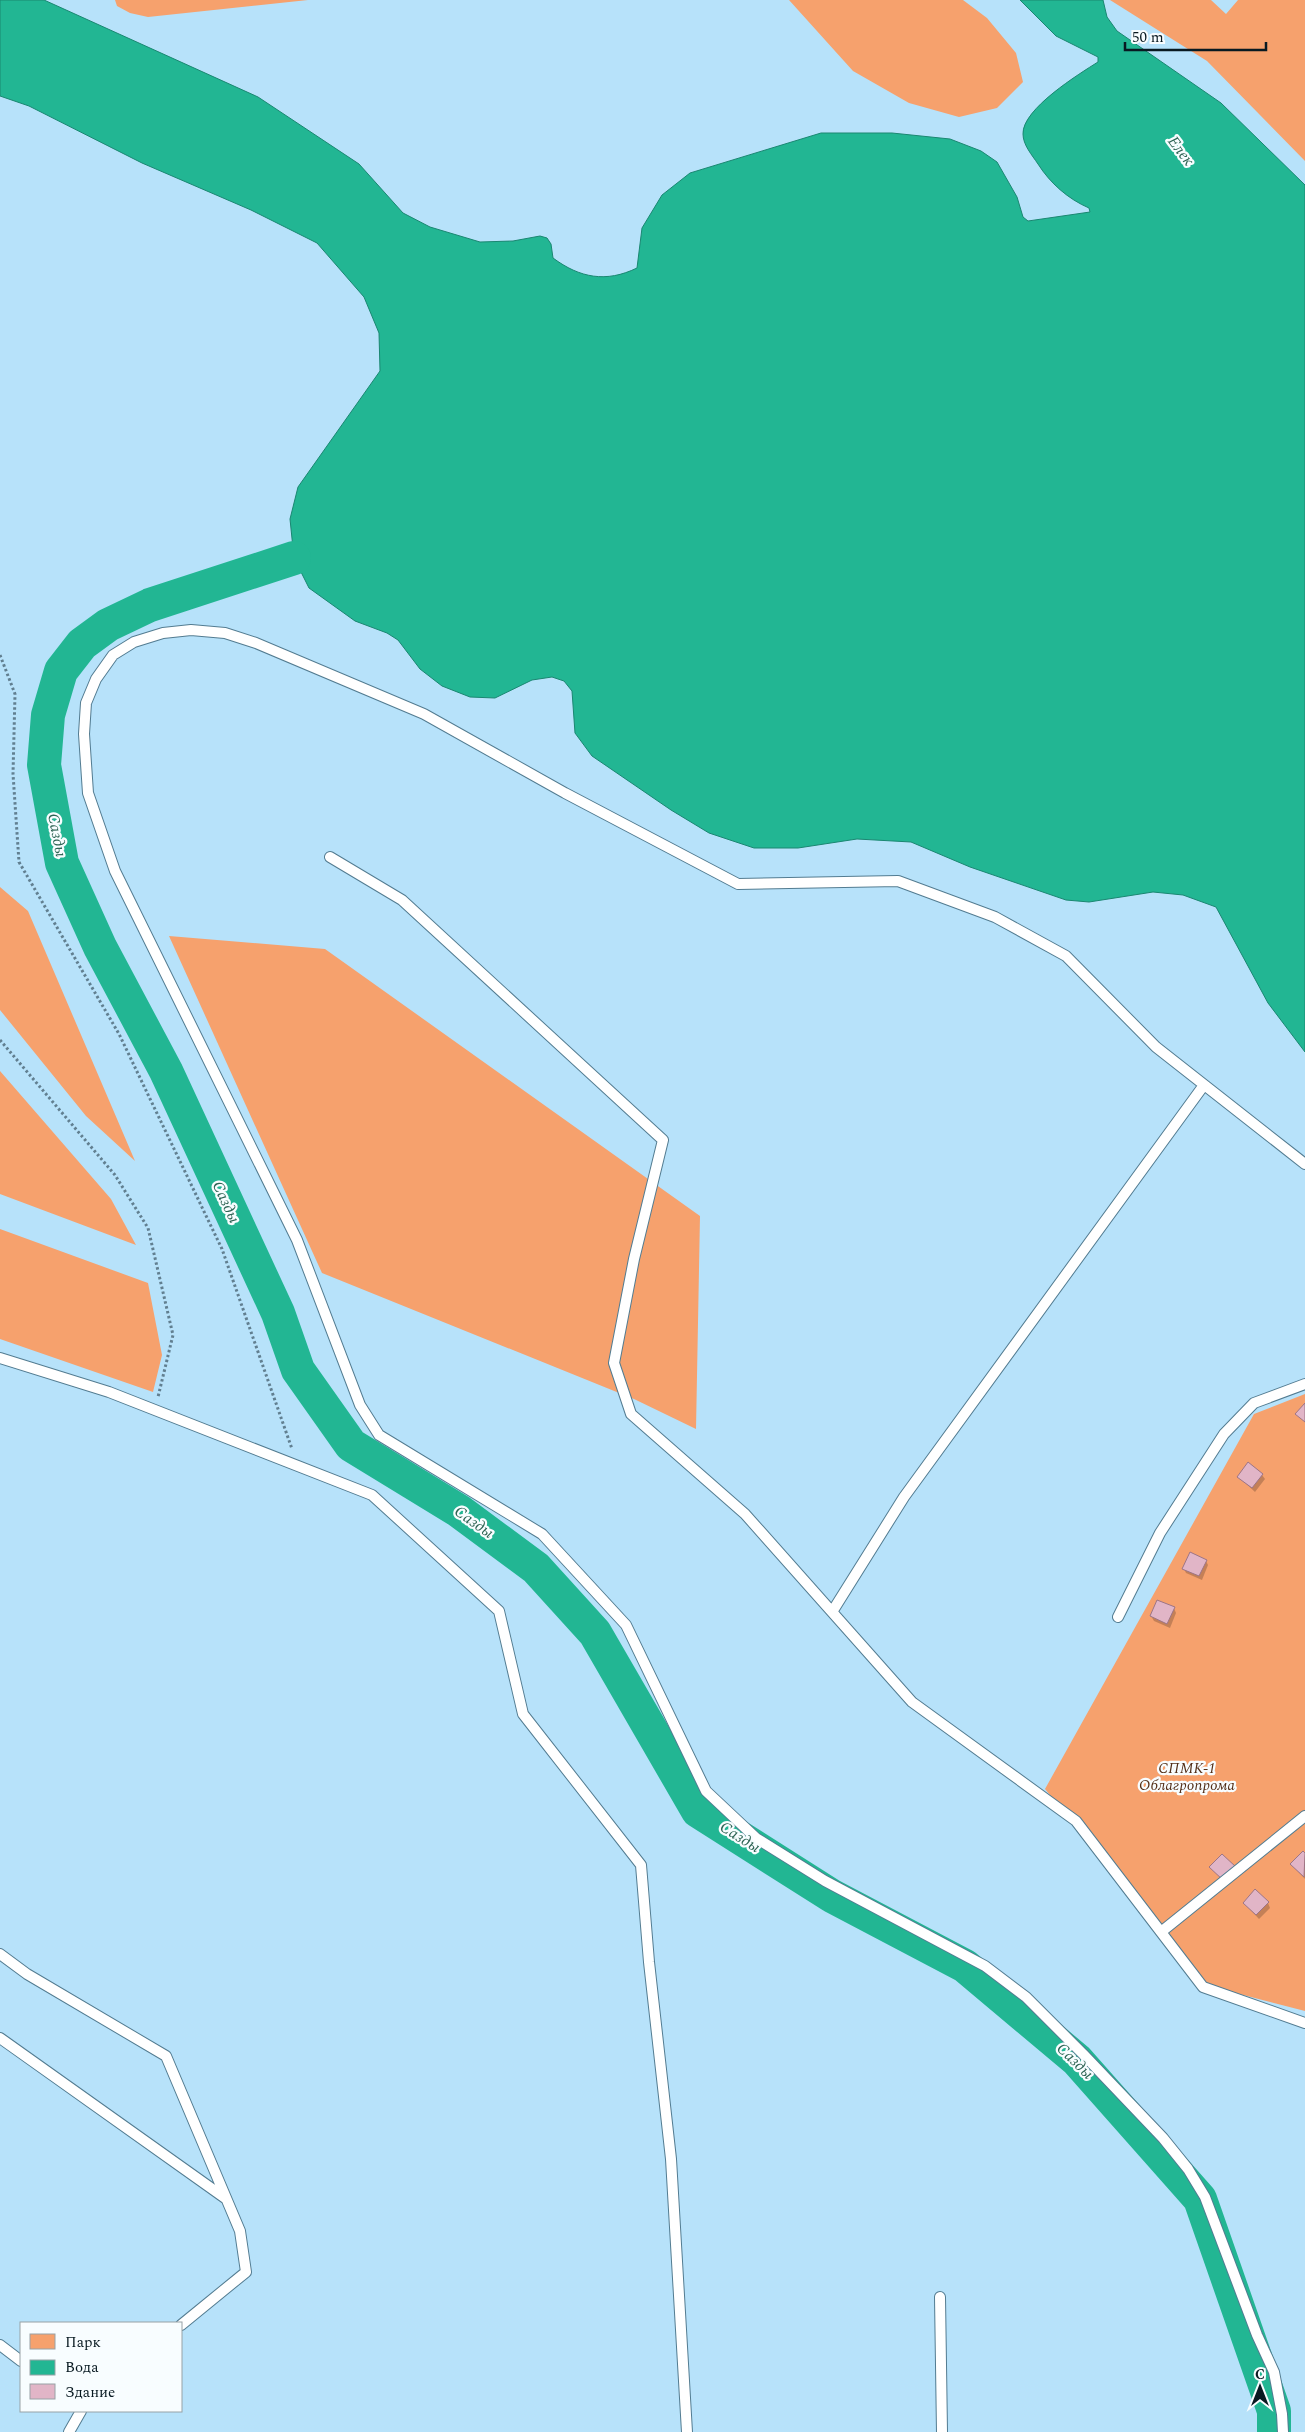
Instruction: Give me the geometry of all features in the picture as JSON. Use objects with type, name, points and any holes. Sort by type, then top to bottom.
[{"type":"lane","points":[[1283,2432],[1282,2414],[1274,2372],[1257,2335],[1205,2197],[1188,2168],[1163,2138],[1084,2054],[1026,1998],[985,1966],[824,1881],[756,1838],[706,1791],[626,1625],[542,1534],[379,1435],[360,1405],[297,1240],[115,871],[88,793],[84,734],[86,703],[96,679],[113,655],[134,642],[163,633],[191,630],[225,632],[256,642],[424,714],[565,793],[738,884],[898,881],[995,917],[1066,956],[1156,1047],[1305,1164]]},
{"type":"lane","points":[[330,857],[402,900],[663,1140],[634,1259],[614,1363],[631,1414],[745,1514],[912,1702],[1076,1821],[1203,1987],[1305,2024]]},
{"type":"lane","points":[[832,1612],[904,1498],[1204,1085]]},
{"type":"lane","points":[[0,1358],[110,1392],[372,1495],[499,1611],[523,1714],[641,1865],[649,1962],[671,2159],[687,2432]]},
{"type":"lane","points":[[1118,1617],[1160,1533],[1224,1434],[1254,1403],[1305,1384]]},
{"type":"lane","points":[[1161,1932],[1305,1816]]},
{"type":"lane","points":[[0,1954],[27,1974],[166,2056],[240,2231],[246,2272],[182,2325]]},
{"type":"lane","points":[[0,2038],[226,2199]]},
{"type":"lane","points":[[940,2297],[942,2432]]},
{"type":"lane","points":[[0,2345],[20,2360]]},
{"type":"lane","points":[[69,2432],[80,2412]]},
{"type":"path","points":[[0,655],[15,694],[13,774],[19,862],[119,1034],[222,1249],[298,1466]]},
{"type":"path","points":[[0,1040],[115,1175],[148,1228],[173,1335],[155,1409]]},
{"type":"green space","points":[[115,0],[308,0],[148,17],[130,13],[117,6]]},
{"type":"green space","points":[[789,0],[963,0],[987,18],[1016,53],[1023,82],[997,108],[959,117],[909,103],[853,71]]},
{"type":"green space","points":[[1110,0],[1211,0],[1226,14],[1238,0],[1305,0],[1305,161],[1207,61]]},
{"type":"green space","points":[[0,887],[28,911],[135,1161],[86,1116],[0,1010]]},
{"type":"green space","points":[[169,936],[325,949],[700,1216],[696,1429],[634,1399],[322,1273]]},
{"type":"green space","points":[[0,1071],[111,1199],[136,1245],[0,1194]]},
{"type":"green space","points":[[0,1229],[148,1283],[162,1355],[153,1392],[0,1339]]},
{"type":"green space","name":"СПМК-1 Облагропрома","points":[[1305,1394],[1305,2011],[1205,1985],[1045,1789],[1254,1414]]},
{"type":"water","name":"Елек","points":[[0,0],[44,0],[258,97],[359,164],[403,213],[430,227],[480,242],[513,241],[540,236],[547,238],[551,244],[553,258],[563,265],[583,274],[604,277],[626,273],[637,268],[642,228],[662,195],[690,173],[821,133],[892,133],[950,139],[981,151],[997,162],[1017,197],[1023,217],[1028,221],[1090,212],[1089,208],[1060,190],[1048,178],[1028,150],[1023,134],[1025,124],[1041,103],[1066,83],[1098,62],[1098,57],[1056,36],[1020,0],[1103,0],[1107,17],[1117,31],[1221,103],[1305,185],[1305,1052],[1268,1003],[1216,907],[1183,895],[1153,892],[1089,902],[1066,900],[970,867],[911,842],[857,839],[798,848],[754,848],[709,833],[671,810],[592,756],[575,733],[572,691],[564,681],[552,677],[532,680],[495,698],[470,697],[442,686],[420,669],[398,640],[387,633],[355,621],[309,588],[294,558],[290,519],[298,487],[380,371],[379,333],[364,297],[317,243],[251,210],[142,163],[29,106],[0,96]]},
{"type":"building","points":[[1305,1403],[1305,1422],[1295,1414]]},
{"type":"building","points":[[1248,1462],[1263,1474],[1252,1488],[1237,1477]]},
{"type":"building","points":[[1190,1552],[1207,1560],[1199,1576],[1182,1569]]},
{"type":"building","points":[[1157,1600],[1175,1607],[1167,1624],[1150,1616]]},
{"type":"building","points":[[1303,1851],[1305,1853],[1304,1877],[1290,1864]]},
{"type":"building","points":[[1222,1854],[1236,1867],[1223,1880],[1209,1867]]},
{"type":"building","points":[[1255,1889],[1269,1902],[1256,1915],[1243,1903]]},
{"type":"waterway","name":"Сазды","points":[[294,558],[150,605],[108,625],[82,644],[61,671],[48,715],[44,765],[62,863],[100,947],[166,1071],[278,1313],[298,1370],[351,1445],[459,1511],[536,1568],[595,1633],[698,1811],[832,1896],[965,1966],[1077,2060],[1200,2199],[1274,2411],[1274,2432]]}]
